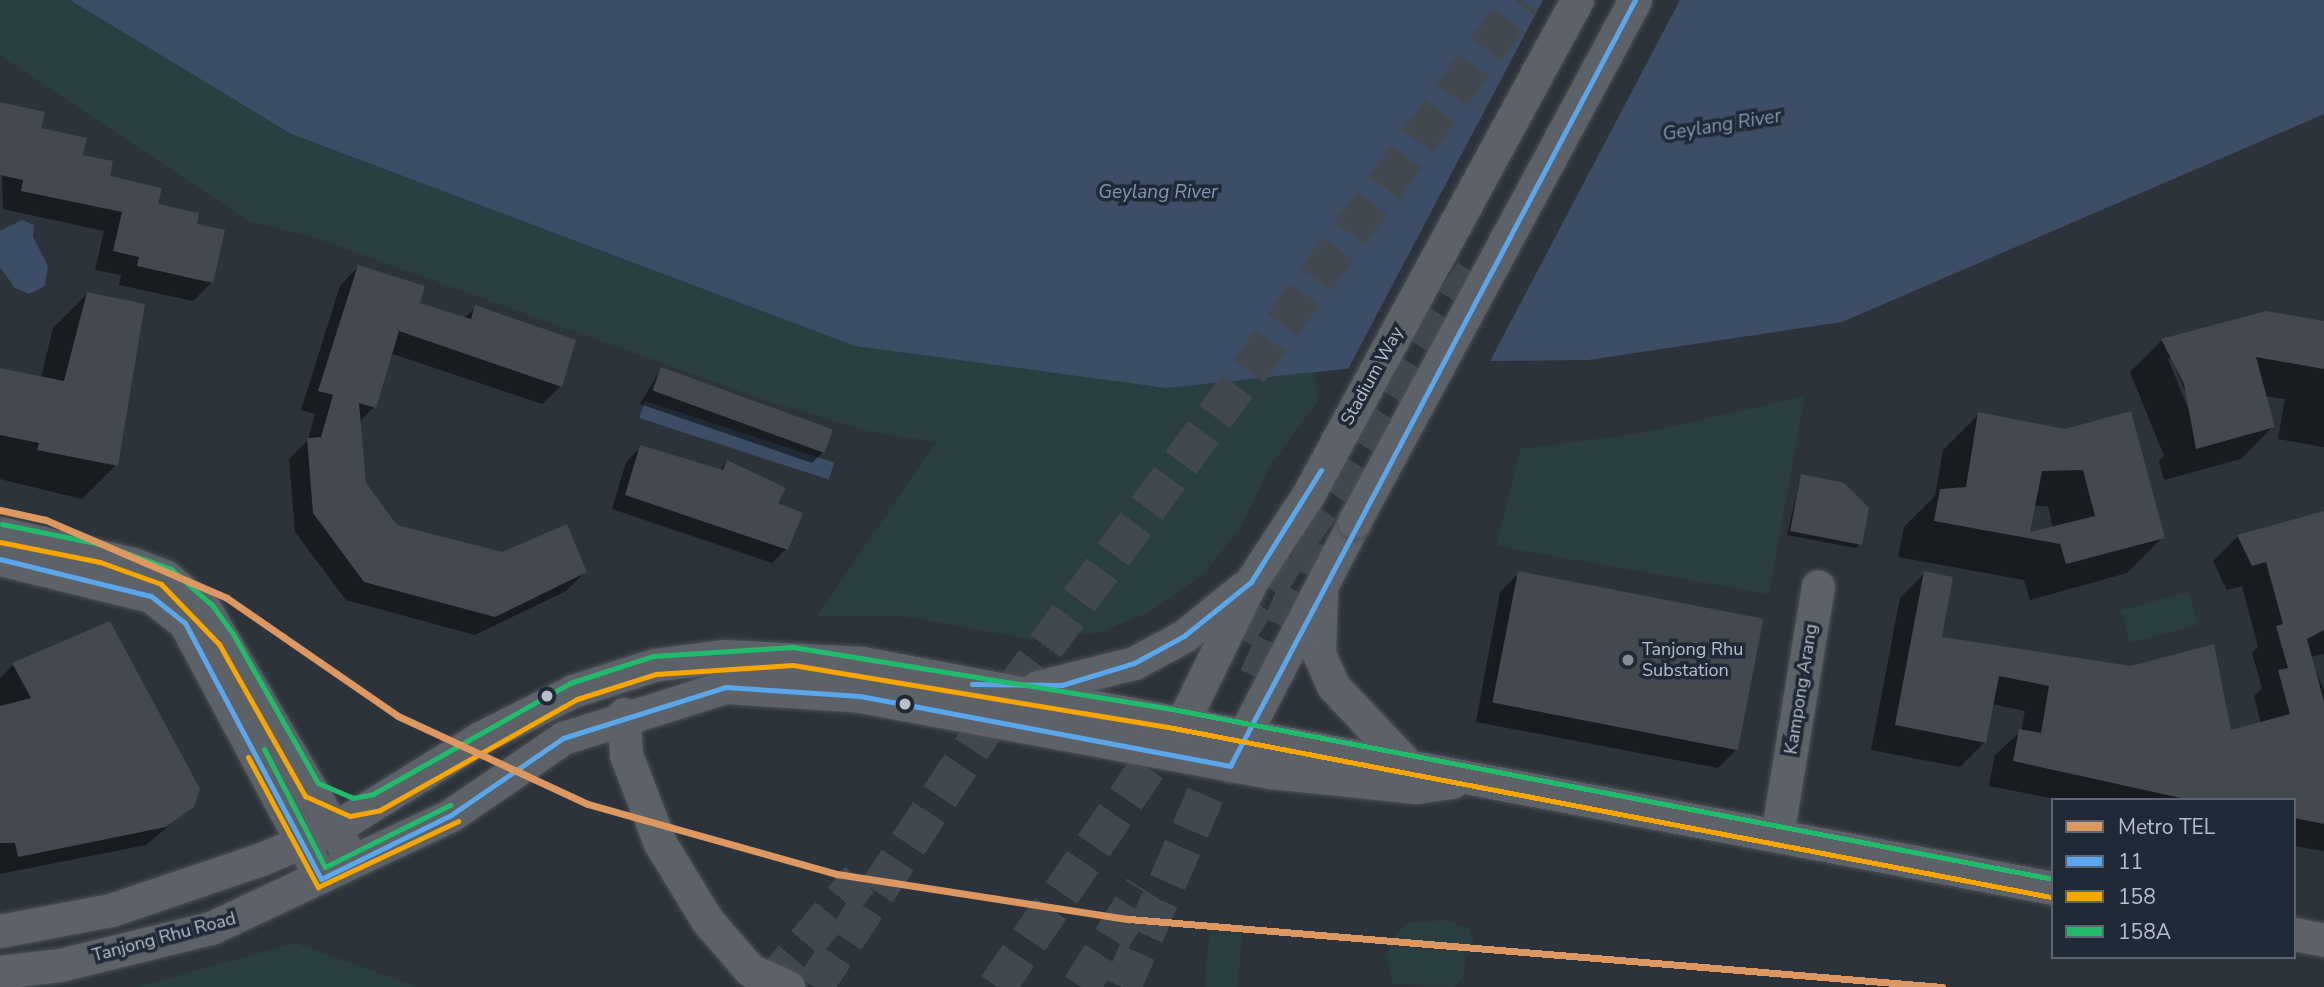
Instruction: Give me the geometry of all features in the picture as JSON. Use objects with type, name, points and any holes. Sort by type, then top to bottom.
[{"type":"street","name":"Stadium Way","points":[[1168,752],[1251,582],[1308,495],[1577,0]]},
{"type":"street","points":[[1230,766],[1243,735],[1354,522],[1634,0]]},
{"type":"street","points":[[0,533],[133,564],[165,576],[196,617],[312,790],[353,864]]},
{"type":"street","points":[[0,559],[151,596],[196,617],[321,878]]},
{"type":"street","points":[[1012,689],[1062,685],[1134,663],[1184,636],[1251,582]]},
{"type":"street","points":[[1322,583],[1318,654],[1333,686],[1404,761]]},
{"type":"street","name":"Kampong Arang","points":[[1777,836],[1818,586]]},
{"type":"street","name":"Tanjong Rhu Road","points":[[0,931],[111,910],[335,828],[573,691],[654,665],[793,656],[1012,689],[1184,721],[1243,735],[1404,761],[1478,778],[2051,888]]},
{"type":"street","name":"Tanjong Rhu Road","points":[[0,972],[60,965],[211,928],[353,864],[451,815],[562,738],[624,714],[726,687],[791,689],[1168,752],[1230,766],[1416,787],[1478,778]]},
{"type":"street","points":[[624,714],[626,755],[660,843],[707,920],[750,970],[788,987]]},
{"type":"street","name":"Tanjong Rhu Road","points":[[312,790],[352,807],[376,802]]},
{"type":"street","points":[[2296,934],[2324,940]]},
{"type":"shaded area","points":[[0,0],[70,0],[291,134],[855,346],[1166,388],[1315,370],[1318,401],[1270,466],[1241,527],[1202,576],[1149,612],[1102,632],[1034,640],[901,616],[817,616],[936,442],[871,432],[770,402],[313,237],[249,221],[0,56]]},
{"type":"shaded area","points":[[1805,396],[1769,594],[1496,546],[1520,449],[1642,433]]},
{"type":"shaded area","points":[[2189,592],[2198,625],[2130,643],[2121,610]]},
{"type":"shaded area","points":[[1445,920],[1470,929],[1475,948],[1466,957],[1463,978],[1453,987],[1392,984],[1387,957],[1394,935],[1408,923]]},
{"type":"shaded area","points":[[1210,923],[1243,926],[1238,987],[1204,987]]},
{"type":"shaded area","points":[[295,943],[418,987],[137,987]]},
{"type":"water","name":"Geylang River","points":[[70,0],[2324,0],[2324,114],[1842,322],[1588,360],[1409,362],[1166,388],[855,346],[291,134]]},
{"type":"water","points":[[22,220],[34,225],[33,237],[48,266],[45,286],[29,294],[15,288],[0,267],[0,231]]},
{"type":"water","points":[[645,401],[834,462],[829,480],[639,418]]},
{"type":"pier","points":[[1543,0],[1680,0],[1488,365],[1347,371]]},
{"type":"building","points":[[0,102],[45,112],[41,128],[87,138],[83,155],[113,161],[110,176],[162,188],[158,204],[199,213],[197,224],[225,230],[213,283],[137,266],[139,257],[113,251],[122,212],[21,191],[23,180],[0,175]]},
{"type":"building","points":[[358,265],[425,286],[420,303],[471,319],[475,305],[576,340],[562,387],[399,331],[376,408],[359,403],[366,483],[397,525],[502,552],[567,524],[587,572],[495,617],[364,582],[313,513],[307,438],[321,437],[333,395],[318,391]]},
{"type":"building","points":[[87,292],[145,304],[118,466],[37,450],[39,443],[0,435],[0,368],[64,381]]},
{"type":"building","points":[[2266,311],[2324,321],[2324,369],[2256,357],[2275,427],[2196,449],[2184,384],[2161,339]]},
{"type":"building","points":[[661,367],[833,430],[824,453],[652,390]]},
{"type":"building","points":[[2131,411],[2165,538],[2066,564],[2060,544],[1934,521],[1940,489],[1966,487],[1978,412],[2065,429]],"holes":[[[2083,470],[2095,516],[2030,532],[2042,471]]]},
{"type":"building","points":[[640,445],[723,470],[727,460],[786,488],[778,503],[803,513],[788,550],[625,495]]},
{"type":"building","points":[[1801,474],[1844,483],[1869,508],[1862,545],[1790,531]]},
{"type":"building","points":[[2324,511],[2324,630],[2307,639],[2324,701],[2324,824],[2296,818],[2296,798],[2181,798],[2013,761],[2019,729],[2041,733],[2049,686],[1999,676],[1986,743],[1895,725],[1924,571],[1953,577],[1942,637],[2131,666],[2214,644],[2231,730],[2290,714],[2278,670],[2288,668],[2276,626],[2283,624],[2266,562],[2252,566],[2237,535]]},
{"type":"building","name":"Tanjong Rhu Substation","points":[[1518,571],[1763,619],[1738,750],[1492,703]]},
{"type":"building","points":[[110,621],[200,789],[194,807],[166,827],[18,857],[15,843],[0,843],[0,706],[31,698],[12,663]]},
{"type":"tunnel","points":[[814,987],[978,738],[1522,0]]},
{"type":"tunnel","points":[[1236,635],[1474,273]]},
{"type":"tunnel","points":[[1258,678],[1318,544]]},
{"type":"tunnel","points":[[997,987],[1178,723]]},
{"type":"tunnel","points":[[1122,987],[1233,732]]},
{"type":"tunnel","points":[[769,987],[860,879]]},
{"type":"tunnel","points":[[1081,987],[1143,889]]},
{"type":"metro line","name":"TEL","points":[[0,510],[46,520],[227,598],[398,716],[588,804],[837,874],[1129,919],[1942,987]]},
{"type":"transit line","name":"11","points":[[0,559],[151,596],[185,623],[321,879],[451,815],[563,738],[726,687],[860,696],[1230,766],[1635,0]]},
{"type":"transit line","name":"11","points":[[972,684],[1062,685],[1134,663],[1184,636],[1251,582],[1321,470]]},
{"type":"transit line","name":"158A","points":[[2,524],[104,545],[171,569],[212,605],[233,634],[318,783],[353,798],[373,794],[570,683],[653,656],[793,647],[1172,709],[2051,879]]},
{"type":"transit line","name":"158","points":[[0,542],[100,562],[161,584],[219,644],[305,796],[350,816],[380,810],[577,699],[656,674],[793,665],[1168,727],[2051,897]]},
{"type":"transit line","name":"158A","points":[[264,749],[325,867],[450,805]]},
{"type":"transit line","name":"158","points":[[248,757],[318,887],[458,821]]},
{"type":"place","name":"Tanjong Rhu Substation","points":[[1628,660]]}]
